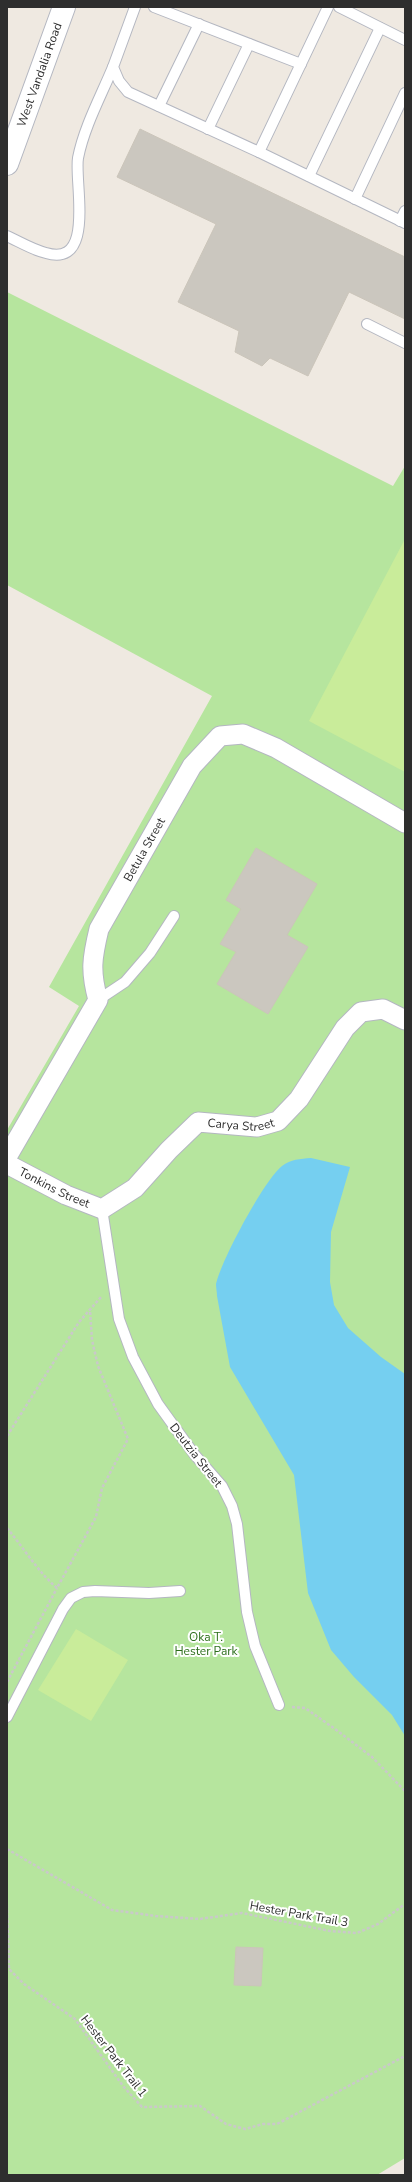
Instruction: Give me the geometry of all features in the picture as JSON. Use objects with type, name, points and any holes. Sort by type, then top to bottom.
[{"type":"street","name":"West Vandalia Road","points":[[7,164],[64,7]]},
{"type":"street","name":"Betula Street","points":[[98,1000],[93,982],[92,958],[99,929],[192,766],[220,736],[243,734],[276,748],[405,823]]},
{"type":"street","points":[[7,1157],[98,1000]]},
{"type":"street","name":"Carya Street","points":[[102,1209],[135,1188],[169,1150],[198,1122],[257,1127],[278,1121],[299,1099],[345,1028],[361,1012],[383,1009],[405,1020]]},
{"type":"street","name":"Tonkins Street","points":[[7,1164],[66,1195],[102,1209]]},
{"type":"lane","points":[[7,236],[47,254],[61,254],[73,247],[80,231],[78,160],[135,7]]},
{"type":"lane","points":[[154,7],[301,64]]},
{"type":"lane","points":[[259,152],[328,7]]},
{"type":"lane","points":[[339,7],[405,40]]},
{"type":"lane","points":[[159,106],[199,24]]},
{"type":"lane","points":[[308,176],[380,28]]},
{"type":"lane","points":[[208,129],[249,44]]},
{"type":"lane","points":[[113,67],[119,81],[128,92],[259,152],[402,222],[405,210]]},
{"type":"lane","points":[[355,199],[405,93]]},
{"type":"lane","points":[[367,324],[405,343]]},
{"type":"lane","points":[[98,1000],[125,982],[150,953],[174,916]]},
{"type":"lane","name":"Deutzia Street","points":[[102,1209],[120,1319],[133,1357],[158,1404],[194,1454],[222,1486],[232,1506],[236,1524],[247,1612],[258,1652],[279,1705]]},
{"type":"lane","points":[[7,1717],[63,1609],[71,1598],[83,1592],[95,1591],[149,1593],[180,1590]]},
{"type":"path","points":[[7,1436],[46,1371],[79,1322],[90,1310],[92,1340],[98,1366],[128,1438],[102,1488],[96,1517],[7,1682]]},
{"type":"path","points":[[7,1528],[35,1562],[44,1577],[57,1588]]},
{"type":"path","points":[[279,1705],[305,1708],[323,1720],[372,1757],[405,1791]]},
{"type":"path","name":"Hester Park Trail 3","points":[[7,1849],[112,1910],[156,1916],[200,1919],[242,1913],[330,1930],[357,1933],[378,1924],[405,1904]]},
{"type":"path","name":"Hester Park Trail 1","points":[[7,1905],[9,1969],[24,1984],[75,2019],[123,2086],[142,2107],[200,2106],[226,2124],[245,2129],[263,2124],[277,2124],[405,2056]]},
{"type":"green space","name":"Oka T. Hester Park","points":[[7,292],[393,486],[405,466],[405,2158],[377,2175],[7,2175],[7,1130],[79,1006],[49,987],[212,696],[7,585]]},
{"type":"green space","points":[[405,539],[405,772],[309,721]]},
{"type":"green space","points":[[76,1629],[128,1660],[91,1721],[38,1690]]},
{"type":"water","points":[[311,1158],[350,1167],[331,1232],[330,1282],[334,1305],[348,1328],[381,1357],[405,1374],[405,1736],[392,1715],[354,1677],[331,1650],[308,1593],[294,1475],[230,1367],[217,1296],[216,1284],[226,1258],[234,1240],[265,1187],[274,1174],[285,1164],[296,1160]]},
{"type":"building","points":[[140,129],[405,257],[405,319],[349,292],[308,376],[270,358],[262,366],[235,352],[239,331],[178,302],[216,224],[117,177]]},
{"type":"building","points":[[256,848],[317,884],[287,935],[308,947],[268,1014],[217,984],[236,952],[220,944],[241,909],[226,900]]},
{"type":"building","points":[[236,1947],[263,1948],[261,1986],[234,1985]]}]
